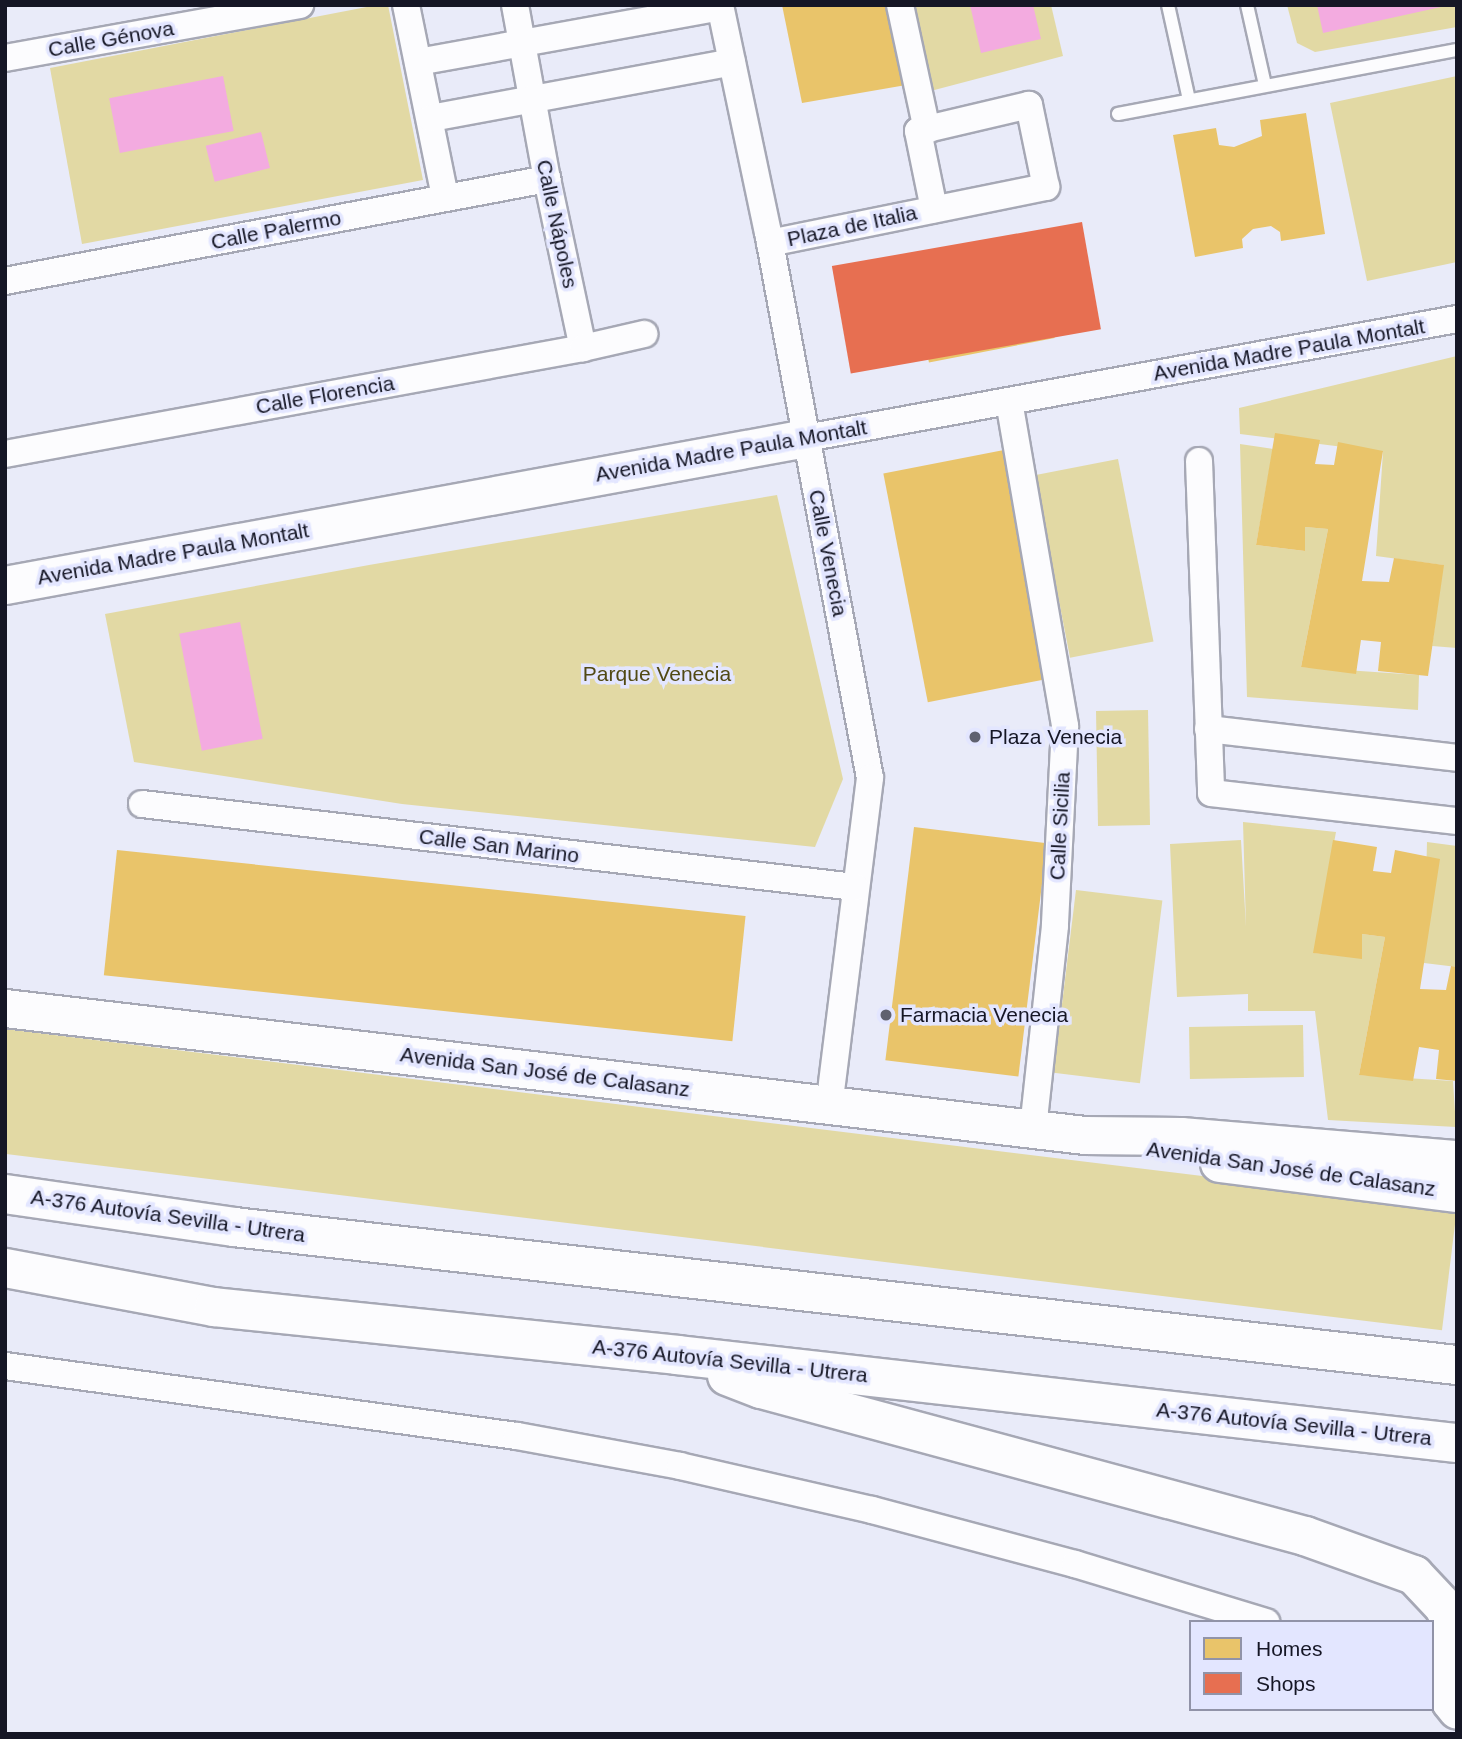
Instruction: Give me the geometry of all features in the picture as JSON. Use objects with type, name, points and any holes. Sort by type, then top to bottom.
[{"type":"highway","points":[[5,1172],[70,1197],[234,1227]]},
{"type":"highway","name":"A-376 Autovía Sevilla - Utrera","points":[[5,1194],[234,1227],[1457,1365]]},
{"type":"highway","name":"A-376 Autovía Sevilla - Utrera","points":[[5,1268],[214,1307],[677,1355],[1457,1443]]},
{"type":"highway","points":[[677,1355],[761,1389],[1305,1536],[1414,1575],[1444,1607],[1447,1634]]},
{"type":"street","name":"Calle Génova","points":[[5,58],[300,5]]},
{"type":"street","points":[[406,5],[445,197]]},
{"type":"street","name":"Calle Nápoles","points":[[515,5],[531,100],[583,348]]},
{"type":"street","points":[[900,5],[926,130]]},
{"type":"street","points":[[418,62],[720,6]]},
{"type":"street","name":"Calle Venecia","points":[[720,6],[770,243],[870,778],[829,1105]]},
{"type":"street","points":[[431,118],[732,62]]},
{"type":"street","name":"Plaza de Italia","points":[[770,243],[1046,187],[1029,105],[918,131],[934,209]]},
{"type":"street","name":"Calle Palermo","points":[[5,281],[547,179]]},
{"type":"street","name":"Avenida Madre Paula Montalt","points":[[5,585],[1457,319]]},
{"type":"street","name":"Calle Florencia","points":[[5,454],[583,348],[644,334]]},
{"type":"street","name":"Calle Sicilia","points":[[1009,401],[1065,726],[1055,926],[1033,1129]]},
{"type":"street","points":[[1199,461],[1210,793],[1457,821]]},
{"type":"street","points":[[1208,729],[1457,758]]},
{"type":"street","name":"Calle San Marino","points":[[142,804],[855,887]]},
{"type":"street","name":"Avenida San José de Calasanz","points":[[5,1008],[1084,1135],[1181,1136],[1453,1161]]},
{"type":"street","name":"Avenida San José de Calasanz","points":[[1084,1135],[1179,1158],[1457,1193]]},
{"type":"street","points":[[5,1366],[517,1436],[680,1466],[898,1516],[1075,1564],[1259,1620]]},
{"type":"street","points":[[1446,1701],[1443,1676],[1447,1634]]},
{"type":"lane","points":[[1168,5],[1189,100]]},
{"type":"lane","points":[[1247,5],[1265,85]]},
{"type":"lane","points":[[1118,114],[1457,50]]},
{"type":"green space","points":[[388,5],[423,180],[82,244],[50,68]]},
{"type":"green space","points":[[905,5],[1051,5],[1063,56],[923,93]]},
{"type":"green space","points":[[1287,5],[1457,5],[1457,27],[1315,52],[1297,43]]},
{"type":"green space","points":[[1457,76],[1457,262],[1367,281],[1330,103]]},
{"type":"green space","points":[[1457,356],[1457,648],[1432,646],[1443,565],[1376,556],[1383,452],[1240,434],[1239,408]]},
{"type":"green space","points":[[1240,444],[1273,449],[1256,545],[1305,551],[1305,527],[1328,529],[1301,667],[1419,675],[1418,710],[1247,697]]},
{"type":"green space","points":[[1118,459],[1153,642],[1070,658],[1035,475]]},
{"type":"green space","name":"Parque Venecia","points":[[777,495],[843,779],[815,847],[402,804],[134,762],[105,614],[369,565]]},
{"type":"green space","points":[[1148,710],[1150,825],[1098,826],[1096,711]]},
{"type":"green space","points":[[1243,822],[1336,832],[1314,953],[1362,958],[1362,934],[1385,937],[1359,1075],[1453,1081],[1456,1127],[1328,1120],[1315,1011],[1248,1011],[1248,994],[1177,997],[1170,844],[1241,840],[1246,927]]},
{"type":"green space","points":[[1427,842],[1457,846],[1457,967],[1424,963]]},
{"type":"green space","points":[[1076,890],[1162,901],[1140,1083],[1054,1073]]},
{"type":"green space","points":[[1303,1025],[1304,1077],[1190,1079],[1189,1027]]},
{"type":"green space","points":[[5,1029],[1457,1207],[1442,1330],[5,1154]]},
{"type":"shaded area","points":[[970,5],[1033,5],[1041,39],[981,53]]},
{"type":"shaded area","points":[[1317,5],[1450,5],[1323,33]]},
{"type":"shaded area","points":[[223,76],[234,131],[120,153],[109,98]]},
{"type":"shaded area","points":[[261,132],[270,168],[215,182],[206,146]]},
{"type":"shaded area","points":[[240,622],[263,739],[202,751],[179,634]]},
{"type":"building: Homes","points":[[782,5],[896,5],[912,84],[802,103]]},
{"type":"building: Homes","points":[[1306,113],[1325,234],[1281,241],[1280,232],[1271,226],[1253,229],[1242,239],[1243,248],[1195,257],[1173,135],[1216,128],[1219,145],[1234,147],[1262,136],[1260,120]]},
{"type":"building: Homes","points":[[1034,232],[1055,338],[929,362],[908,256]]},
{"type":"building: Homes","points":[[1275,433],[1320,440],[1315,464],[1334,465],[1338,442],[1383,451],[1362,581],[1389,582],[1394,558],[1444,565],[1428,676],[1378,671],[1381,642],[1361,640],[1356,674],[1301,667],[1328,529],[1305,527],[1305,551],[1256,545]]},
{"type":"building: Homes","points":[[1009,449],[1053,678],[928,702],[883,473]]},
{"type":"building: Homes","points":[[914,827],[1047,843],[1018,1077],[885,1060]]},
{"type":"building: Homes","points":[[1333,840],[1377,847],[1373,871],[1391,873],[1395,850],[1440,859],[1420,989],[1446,990],[1451,966],[1457,967],[1457,1081],[1436,1079],[1439,1050],[1419,1047],[1413,1081],[1359,1075],[1385,937],[1362,934],[1362,959],[1313,953]]},
{"type":"building: Homes","points":[[117,850],[746,916],[732,1041],[104,975]]},
{"type":"building: Shops","points":[[1082,222],[1101,329],[851,373],[832,266]]},
{"type":"place","name":"Plaza Venecia","points":[[975,737]]},
{"type":"place","name":"Farmacia Venecia","points":[[886,1015]]}]
